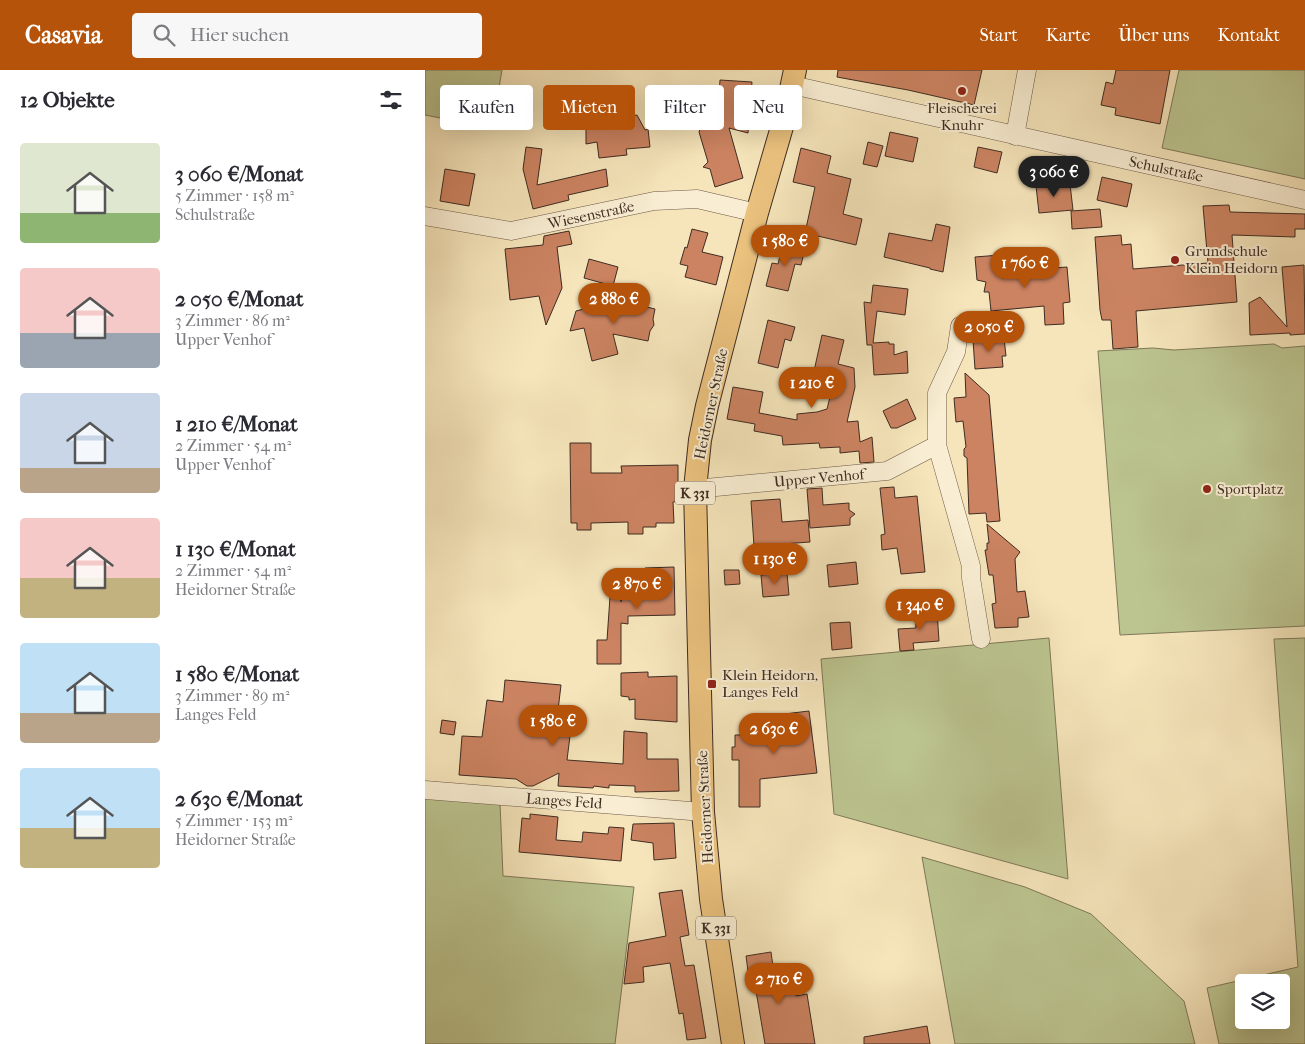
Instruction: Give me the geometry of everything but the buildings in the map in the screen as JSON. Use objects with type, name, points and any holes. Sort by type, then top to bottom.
[{"type":"main road","name":"Heidorner Straße","points":[[733,1044],[711,899],[703,812],[695,489],[700,440],[707,406],[793,77]]},
{"type":"street","points":[[1015,136],[1027,70]]},
{"type":"street","name":"Schulstraße","points":[[793,77],[1015,136],[1305,200]]},
{"type":"street","name":"Wiesenstraße","points":[[425,216],[511,231],[654,202],[697,199],[757,213]]},
{"type":"street","points":[[960,326],[956,352],[937,393],[937,445],[971,566],[971,578],[981,639]]},
{"type":"street","name":"Upper Venhof","points":[[695,489],[887,471],[937,445]]},
{"type":"street","name":"Langes Feld","points":[[425,790],[703,812]]},
{"type":"green space","points":[[425,70],[502,70],[499,85],[440,85],[440,118],[425,115]]},
{"type":"green space","points":[[1179,70],[1305,70],[1305,179],[1162,148]]},
{"type":"green space","name":"Sportplatz","points":[[1274,344],[1282,348],[1305,346],[1305,626],[1120,635],[1098,351],[1153,348],[1174,350]]},
{"type":"green space","points":[[1049,638],[1068,879],[834,814],[821,659]]},
{"type":"green space","points":[[1305,638],[1305,1044],[1219,1044],[1207,988],[1235,982],[1235,1029],[1290,1029],[1290,974],[1268,974],[1298,967],[1274,639]]},
{"type":"green space","points":[[425,797],[500,803],[503,876],[634,887],[615,1044],[425,1044]]},
{"type":"green space","points":[[922,857],[1025,887],[1091,914],[1184,1001],[1195,1044],[955,1044]]},
{"type":"place","name":"Fleischerei Knuhr","points":[[962,91]]},
{"type":"place","name":"Grundschule Klein Heidorn","points":[[1175,260]]},
{"type":"place","name":"Sportplatz","points":[[1207,489]]},
{"type":"place","name":"Klein Heidorn, Langes Feld","points":[[712,684]]}]
